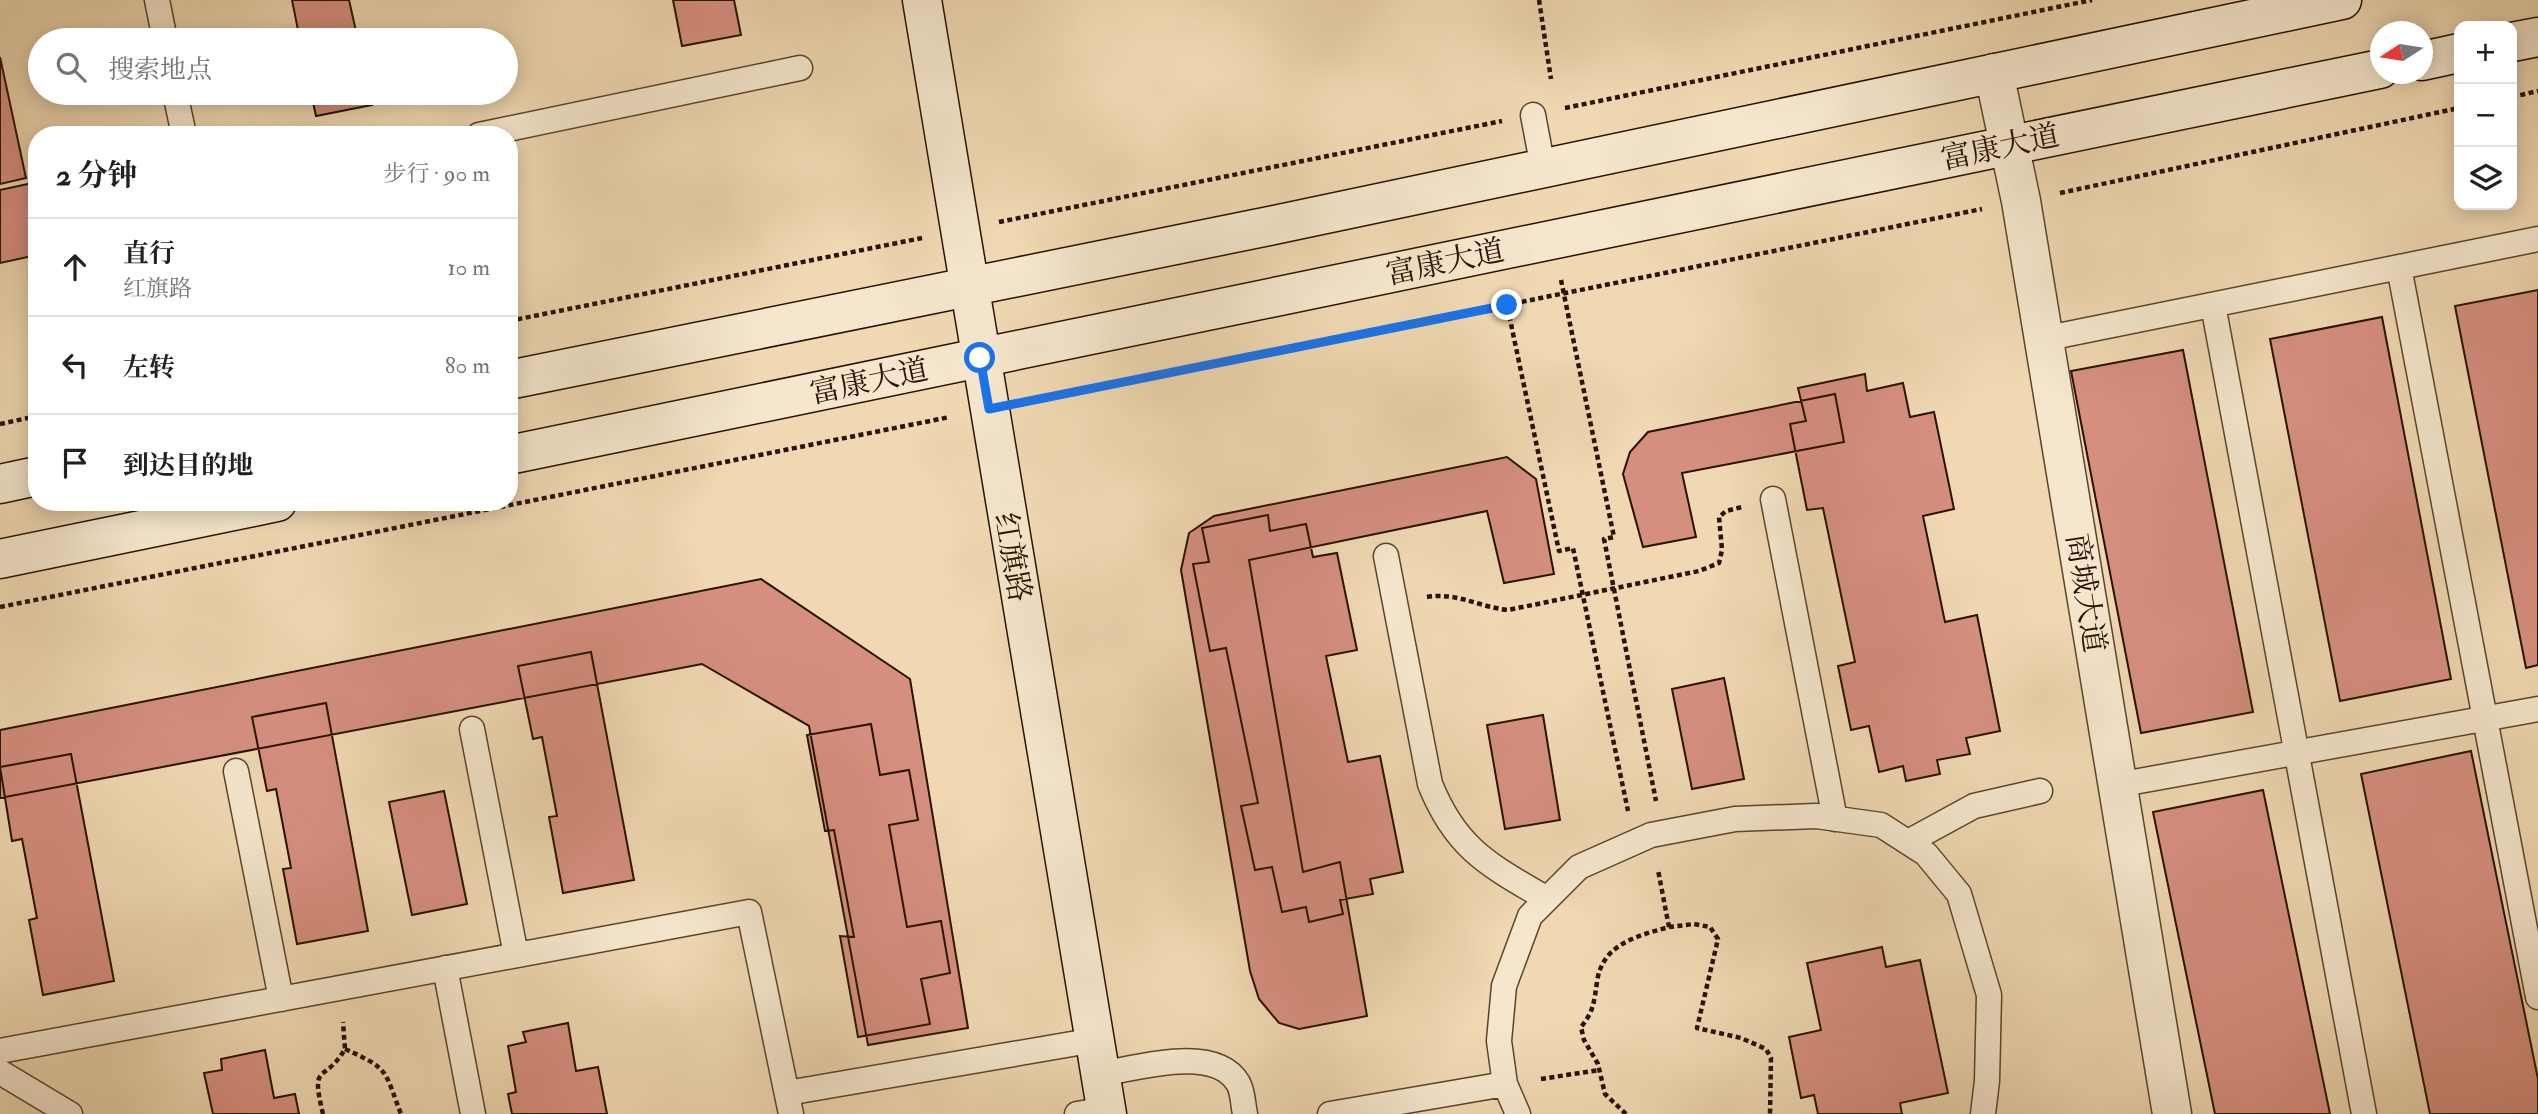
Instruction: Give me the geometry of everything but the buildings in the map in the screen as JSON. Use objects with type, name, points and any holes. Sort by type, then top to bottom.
[{"type":"street","name":"红旗路","points":[[922,0],[1097,1090]]},
{"type":"street","points":[[518,378],[1544,169],[2323,2]]},
{"type":"street","points":[[2517,41],[2538,37]]},
{"type":"street","points":[[2433,59],[2454,54]]},
{"type":"street","name":"富康大道","points":[[518,452],[2370,71]]},
{"type":"street","name":"商城大道","points":[[1994,73],[2021,201],[2172,1114]]},
{"type":"street","points":[[0,484],[28,478]]},
{"type":"street","points":[[0,558],[232,511]]},
{"type":"lane","points":[[157,0],[163,28]]},
{"type":"lane","points":[[518,127],[800,68]]},
{"type":"lane","points":[[178,105],[182,126]]},
{"type":"lane","points":[[1533,115],[1544,169]]},
{"type":"lane","points":[[2043,339],[2538,239]]},
{"type":"lane","points":[[2399,267],[2538,997]]},
{"type":"lane","points":[[2213,305],[2364,1114]]},
{"type":"lane","points":[[1773,499],[1835,819]]},
{"type":"lane","points":[[1386,556],[1430,784],[1441,811],[1464,844],[1496,870],[1547,899]]},
{"type":"lane","points":[[2117,785],[2538,709]]},
{"type":"lane","points":[[472,729],[516,955]]},
{"type":"lane","points":[[236,771],[281,999]]},
{"type":"lane","points":[[1908,842],[1974,806],[2040,791]]},
{"type":"lane","points":[[1518,1114],[1505,1084],[1499,1041],[1504,986],[1530,916],[1579,867],[1649,837],[1735,819],[1816,816],[1881,825],[1926,854],[1959,894],[1989,995],[1987,1081],[1983,1114]]},
{"type":"lane","points":[[0,1051],[749,912],[789,1104],[1097,1090],[1175,1061],[1209,1062],[1227,1070],[1239,1084],[1245,1114]]},
{"type":"lane","points":[[445,968],[473,1114]]},
{"type":"lane","points":[[0,1072],[69,1114]]},
{"type":"lane","points":[[1330,1114],[1505,1084]]},
{"type":"path","points":[[1539,0],[1551,79]]},
{"type":"path","points":[[518,319],[2092,0]]},
{"type":"path","points":[[2517,96],[2538,91]]},
{"type":"path","points":[[518,503],[2021,201],[2454,109]]},
{"type":"path","points":[[1553,240],[1614,537],[1604,539],[1649,837]]},
{"type":"path","points":[[1496,251],[1559,551],[1573,548],[1583,595],[1649,837],[1669,927]]},
{"type":"path","points":[[0,424],[28,418]]},
{"type":"path","points":[[1395,601],[1446,594],[1508,610],[1699,571],[1718,563],[1722,550],[1719,517],[1726,511],[1773,499]]},
{"type":"path","points":[[0,607],[480,511]]},
{"type":"path","points":[[1626,1114],[1605,1094],[1599,1070],[1584,1041],[1581,1027],[1596,1003],[1597,981],[1604,959],[1621,942],[1669,927],[1694,924],[1710,927],[1718,939],[1697,1028],[1741,1038],[1766,1049],[1771,1058],[1770,1114]]},
{"type":"path","points":[[323,1114],[316,1085],[319,1075],[345,1049],[345,1029],[335,989]]},
{"type":"path","points":[[345,1049],[382,1068],[388,1075],[401,1114]]},
{"type":"path","points":[[1505,1084],[1599,1070]]},
{"type":"route","points":[[980,358],[989,409],[1507,305]]}]
